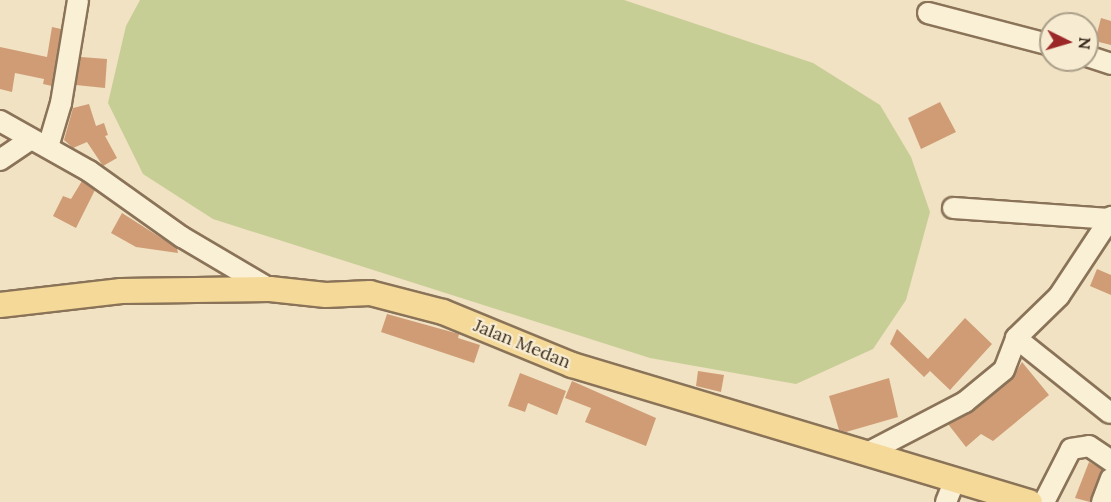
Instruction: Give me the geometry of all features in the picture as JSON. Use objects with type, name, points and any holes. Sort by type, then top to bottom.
[{"type":"main road","name":"Jalan Medan","points":[[0,305],[121,291],[270,289],[326,295],[370,293],[443,312],[572,365],[869,452],[950,491],[1030,502]]},
{"type":"street","points":[[0,160],[40,143],[61,103],[78,0]]},
{"type":"street","points":[[928,13],[1039,42]]},
{"type":"street","points":[[0,121],[109,184],[182,237],[270,289]]},
{"type":"street","points":[[953,208],[1111,218]]},
{"type":"street","points":[[869,452],[978,392],[1004,370],[1016,338],[1059,296],[1111,218]]},
{"type":"street","points":[[1016,338],[1110,413]]},
{"type":"street","points":[[1044,502],[1071,449],[1089,446],[1111,461]]},
{"type":"street","points":[[1102,502],[1111,479]]},
{"type":"green space","points":[[140,0],[624,0],[813,63],[880,105],[911,157],[930,212],[906,300],[873,349],[796,384],[650,358],[213,219],[143,174],[108,103],[126,26]]},
{"type":"building","points":[[1101,18],[1111,21],[1111,45],[1099,42]]},
{"type":"building","points":[[52,27],[61,29],[52,86],[43,84],[44,79],[15,73],[12,92],[0,89],[0,47],[47,57]]},
{"type":"building","points":[[81,57],[107,59],[105,88],[76,85]]},
{"type":"building","points":[[940,102],[956,132],[921,149],[908,118]]},
{"type":"building","points":[[89,104],[96,126],[104,123],[108,135],[105,136],[117,158],[103,166],[87,142],[73,148],[64,140],[73,108]]},
{"type":"building","points":[[82,181],[95,190],[76,228],[53,216],[63,196],[71,199]]},
{"type":"building","points":[[122,213],[177,248],[178,253],[136,247],[111,233]]},
{"type":"building","points":[[1097,269],[1111,275],[1111,295],[1090,286]]},
{"type":"building","points":[[387,314],[459,334],[458,338],[480,345],[474,363],[381,332]]},
{"type":"building","points":[[965,318],[992,344],[950,390],[930,371],[924,377],[890,344],[897,329],[928,359]]},
{"type":"building","points":[[1022,362],[1049,395],[993,441],[981,434],[966,447],[948,424],[972,411],[1012,379]]},
{"type":"building","points":[[698,371],[724,375],[721,392],[696,386]]},
{"type":"building","points":[[520,373],[566,391],[557,415],[528,403],[525,412],[508,406]]},
{"type":"building","points":[[889,378],[898,417],[846,432],[839,430],[829,396]]},
{"type":"building","points":[[572,381],[656,418],[646,446],[585,422],[591,408],[565,398]]},
{"type":"building","points":[[1089,462],[1103,470],[1090,502],[1075,498]]}]
